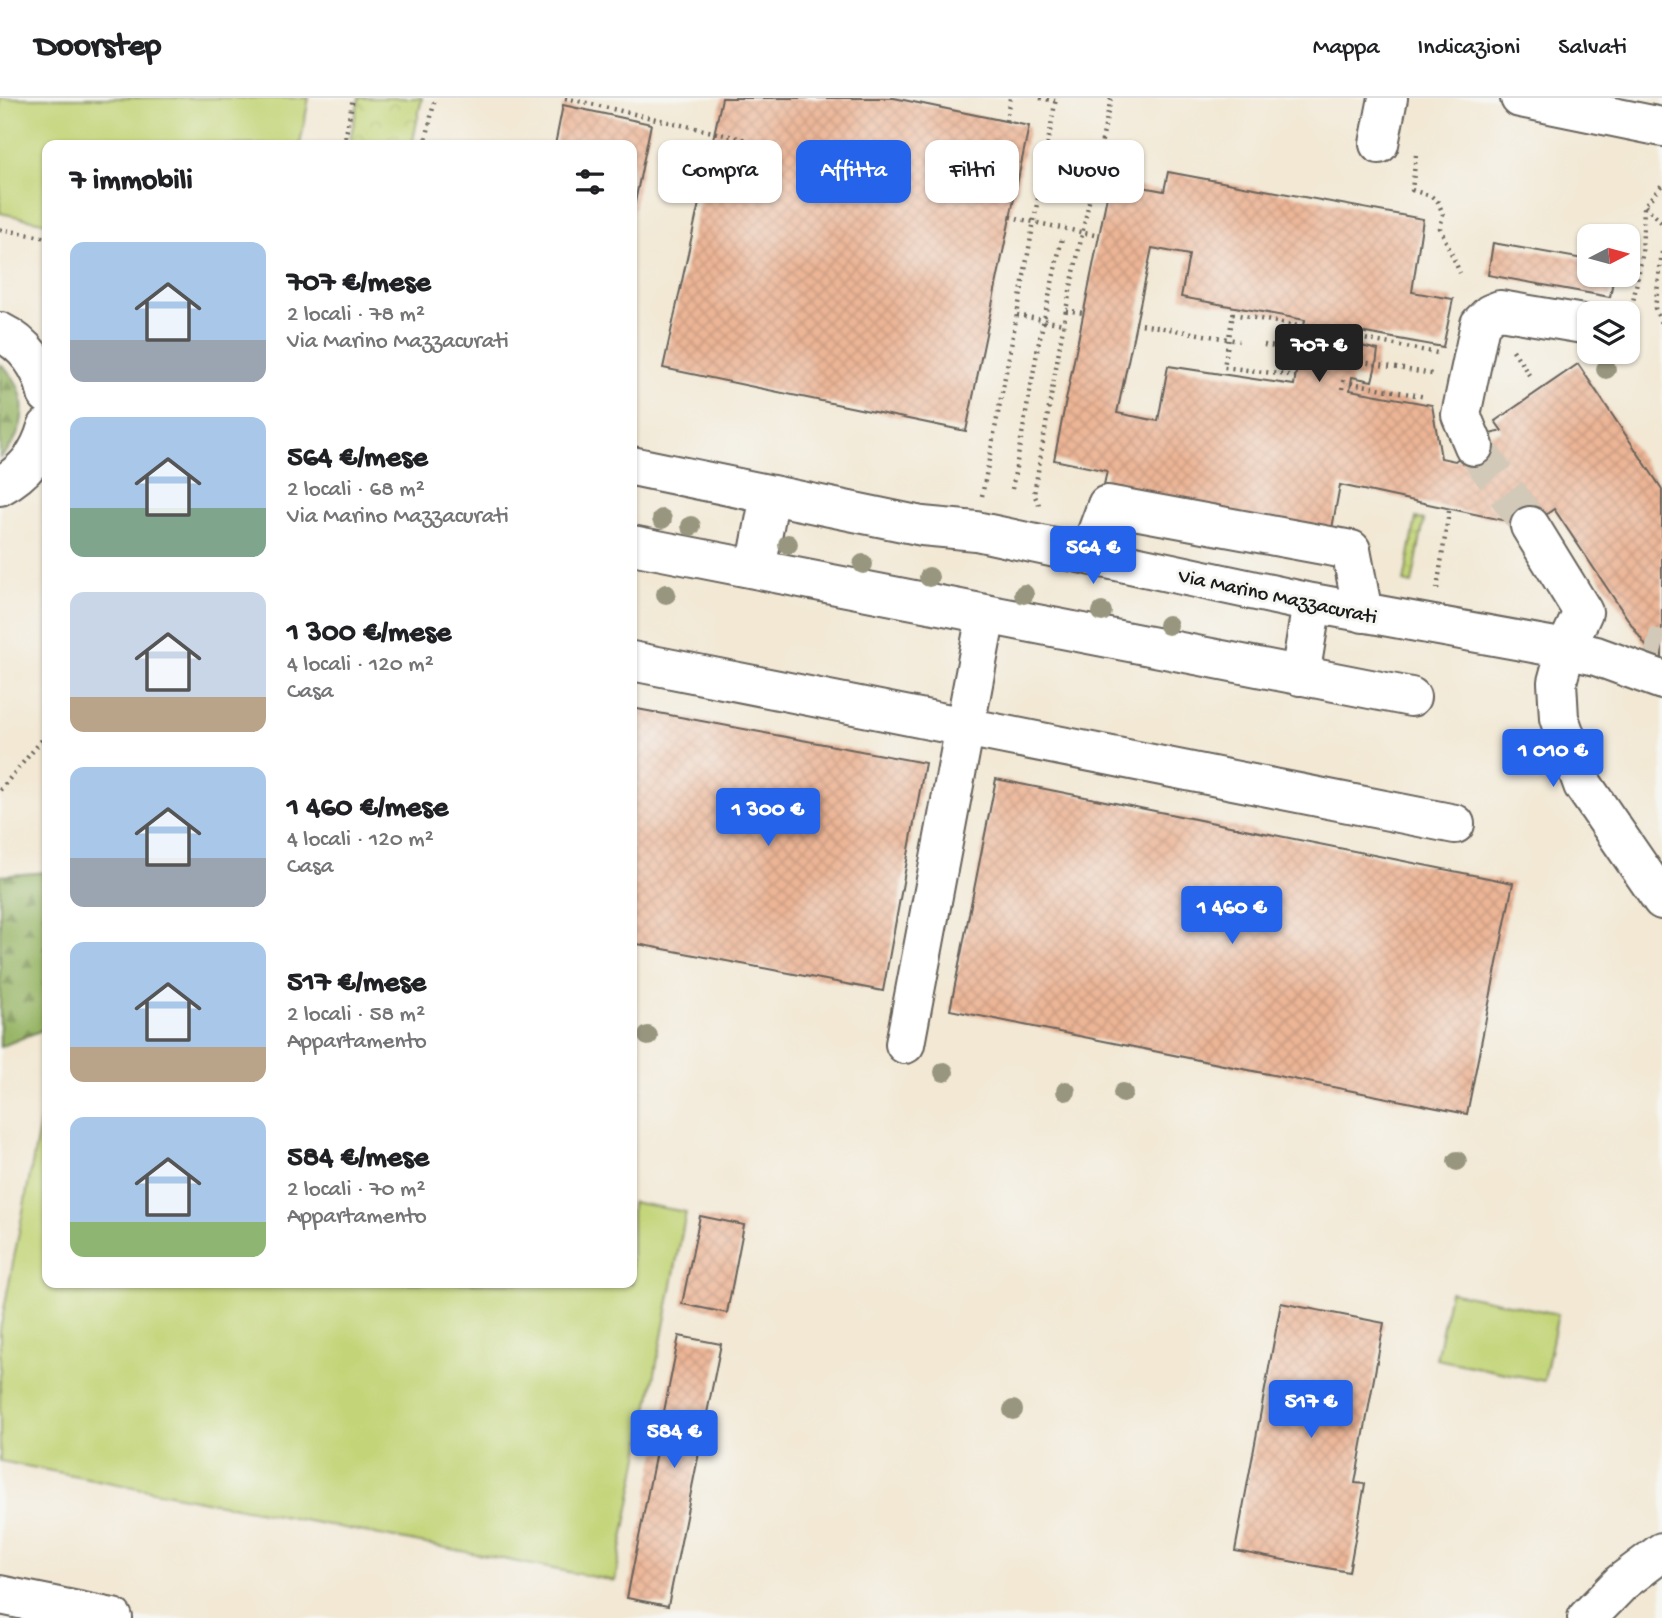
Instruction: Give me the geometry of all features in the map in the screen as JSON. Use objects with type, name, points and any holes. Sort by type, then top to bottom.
[{"type":"street","points":[[1379,144],[1388,98]]},
{"type":"street","points":[[1520,98],[1662,127]]},
{"type":"street","points":[[1474,446],[1461,415],[1480,324],[1490,314],[1500,310],[1577,323]]},
{"type":"street","points":[[2,333],[42,349]]},
{"type":"street","points":[[2,333],[21,346],[42,376]]},
{"type":"street","points":[[0,486],[39,458]]},
{"type":"street","name":"Via Marino Mazzacurati","points":[[637,467],[922,526],[976,531],[1312,603],[1581,653],[1662,680]]},
{"type":"street","points":[[756,569],[770,495]]},
{"type":"street","points":[[1075,552],[1107,505],[1351,550],[1363,613]]},
{"type":"street","points":[[1530,526],[1583,612],[1581,653],[1557,682],[1559,718],[1583,785],[1662,900]]},
{"type":"street","points":[[637,546],[1410,697]]},
{"type":"street","points":[[1300,676],[1312,603]]},
{"type":"street","points":[[905,1044],[986,615]]},
{"type":"street","name":"Via Marino Mazzacurati","points":[[1581,653],[1646,646]]},
{"type":"street","points":[[637,662],[1455,824]]},
{"type":"street","points":[[1587,1618],[1622,1582],[1662,1552]]},
{"type":"street","points":[[0,1595],[113,1618]]},
{"type":"path","points":[[345,140],[353,98]]},
{"type":"path","points":[[426,140],[435,98]]},
{"type":"path","points":[[565,98],[747,140]]},
{"type":"path","points":[[1006,121],[1010,98]]},
{"type":"path","points":[[969,495],[982,497],[1017,316],[1055,100],[1040,98]]},
{"type":"path","points":[[1075,552],[1061,514],[1044,509],[1036,502],[1034,494],[1063,324],[1111,98]]},
{"type":"path","points":[[1417,154],[1412,190],[1431,196],[1438,202],[1443,214],[1440,228],[1460,273]]},
{"type":"path","points":[[1633,301],[1642,256],[1644,206],[1662,185]]},
{"type":"path","points":[[1644,206],[1662,223]]},
{"type":"path","points":[[1010,217],[1099,236]]},
{"type":"path","points":[[0,229],[42,237]]},
{"type":"path","points":[[1012,489],[1062,237]]},
{"type":"path","points":[[1662,252],[1655,308],[1662,326]]},
{"type":"path","points":[[1066,310],[1083,313]]},
{"type":"path","points":[[1296,376],[1224,367],[1228,339],[1233,314],[1304,327]]},
{"type":"path","points":[[1017,316],[1063,324]]},
{"type":"path","points":[[1136,323],[1239,341]]},
{"type":"path","points":[[1350,344],[1353,331]]},
{"type":"path","points":[[1359,338],[1442,354]]},
{"type":"path","points":[[1264,345],[1436,374]]},
{"type":"path","points":[[1342,389],[1344,376]]},
{"type":"path","points":[[1351,383],[1433,398]]},
{"type":"path","points":[[1431,626],[1449,511]]},
{"type":"path","points":[[0,790],[42,746]]},
{"type":"green space","points":[[0,98],[309,98],[301,140],[42,140],[42,222],[0,213]]},
{"type":"green space","points":[[359,98],[422,98],[413,140],[350,140]]},
{"type":"green space","points":[[0,364],[17,386],[22,411],[16,436],[0,458]]},
{"type":"green space","points":[[1416,518],[1424,520],[1412,584],[1404,582]]},
{"type":"green space","points":[[42,872],[42,1030],[0,1047],[0,876]]},
{"type":"green space","points":[[42,1113],[42,1288],[637,1288],[637,1203],[686,1212],[615,1581],[0,1461],[0,1330]]},
{"type":"green space","points":[[1450,1292],[1558,1314],[1544,1381],[1436,1359]]},
{"type":"building","points":[[722,98],[894,98],[1029,126],[1019,174],[1019,140],[925,140],[925,203],[1013,203],[966,431],[663,368],[699,203],[782,203],[782,140],[713,140]]},
{"type":"building","points":[[563,105],[651,124],[637,192],[637,140],[556,140]]},
{"type":"building","points":[[1168,172],[1423,219],[1412,292],[1453,299],[1443,347],[1360,332],[1357,345],[1378,350],[1376,365],[1372,381],[1352,377],[1350,390],[1432,405],[1441,458],[1455,461],[1490,434],[1502,431],[1495,421],[1578,364],[1662,489],[1662,670],[1554,509],[1530,526],[1340,485],[1331,534],[1102,494],[1107,471],[1054,460],[1106,203],[1144,203],[1144,187],[1164,191]],"holes":[[[1152,248],[1189,255],[1181,297],[1305,320],[1294,385],[1168,366],[1158,421],[1117,413]]]},
{"type":"building","points":[[1493,243],[1577,258],[1577,287],[1612,287],[1610,297],[1488,275]]},
{"type":"building","points":[[637,709],[925,763],[883,991],[637,944]]},
{"type":"building","points":[[996,779],[1513,883],[1467,1114],[950,1010]]},
{"type":"building","points":[[700,1216],[744,1225],[727,1313],[682,1304]]},
{"type":"building","points":[[1281,1303],[1384,1323],[1355,1483],[1365,1484],[1349,1572],[1235,1551]]},
{"type":"building","points":[[679,1336],[721,1344],[668,1606],[627,1598]]},
{"type":"tunnel","points":[[1474,446],[1530,526]]},
{"type":"tunnel","points":[[1646,646],[1662,650]]}]
